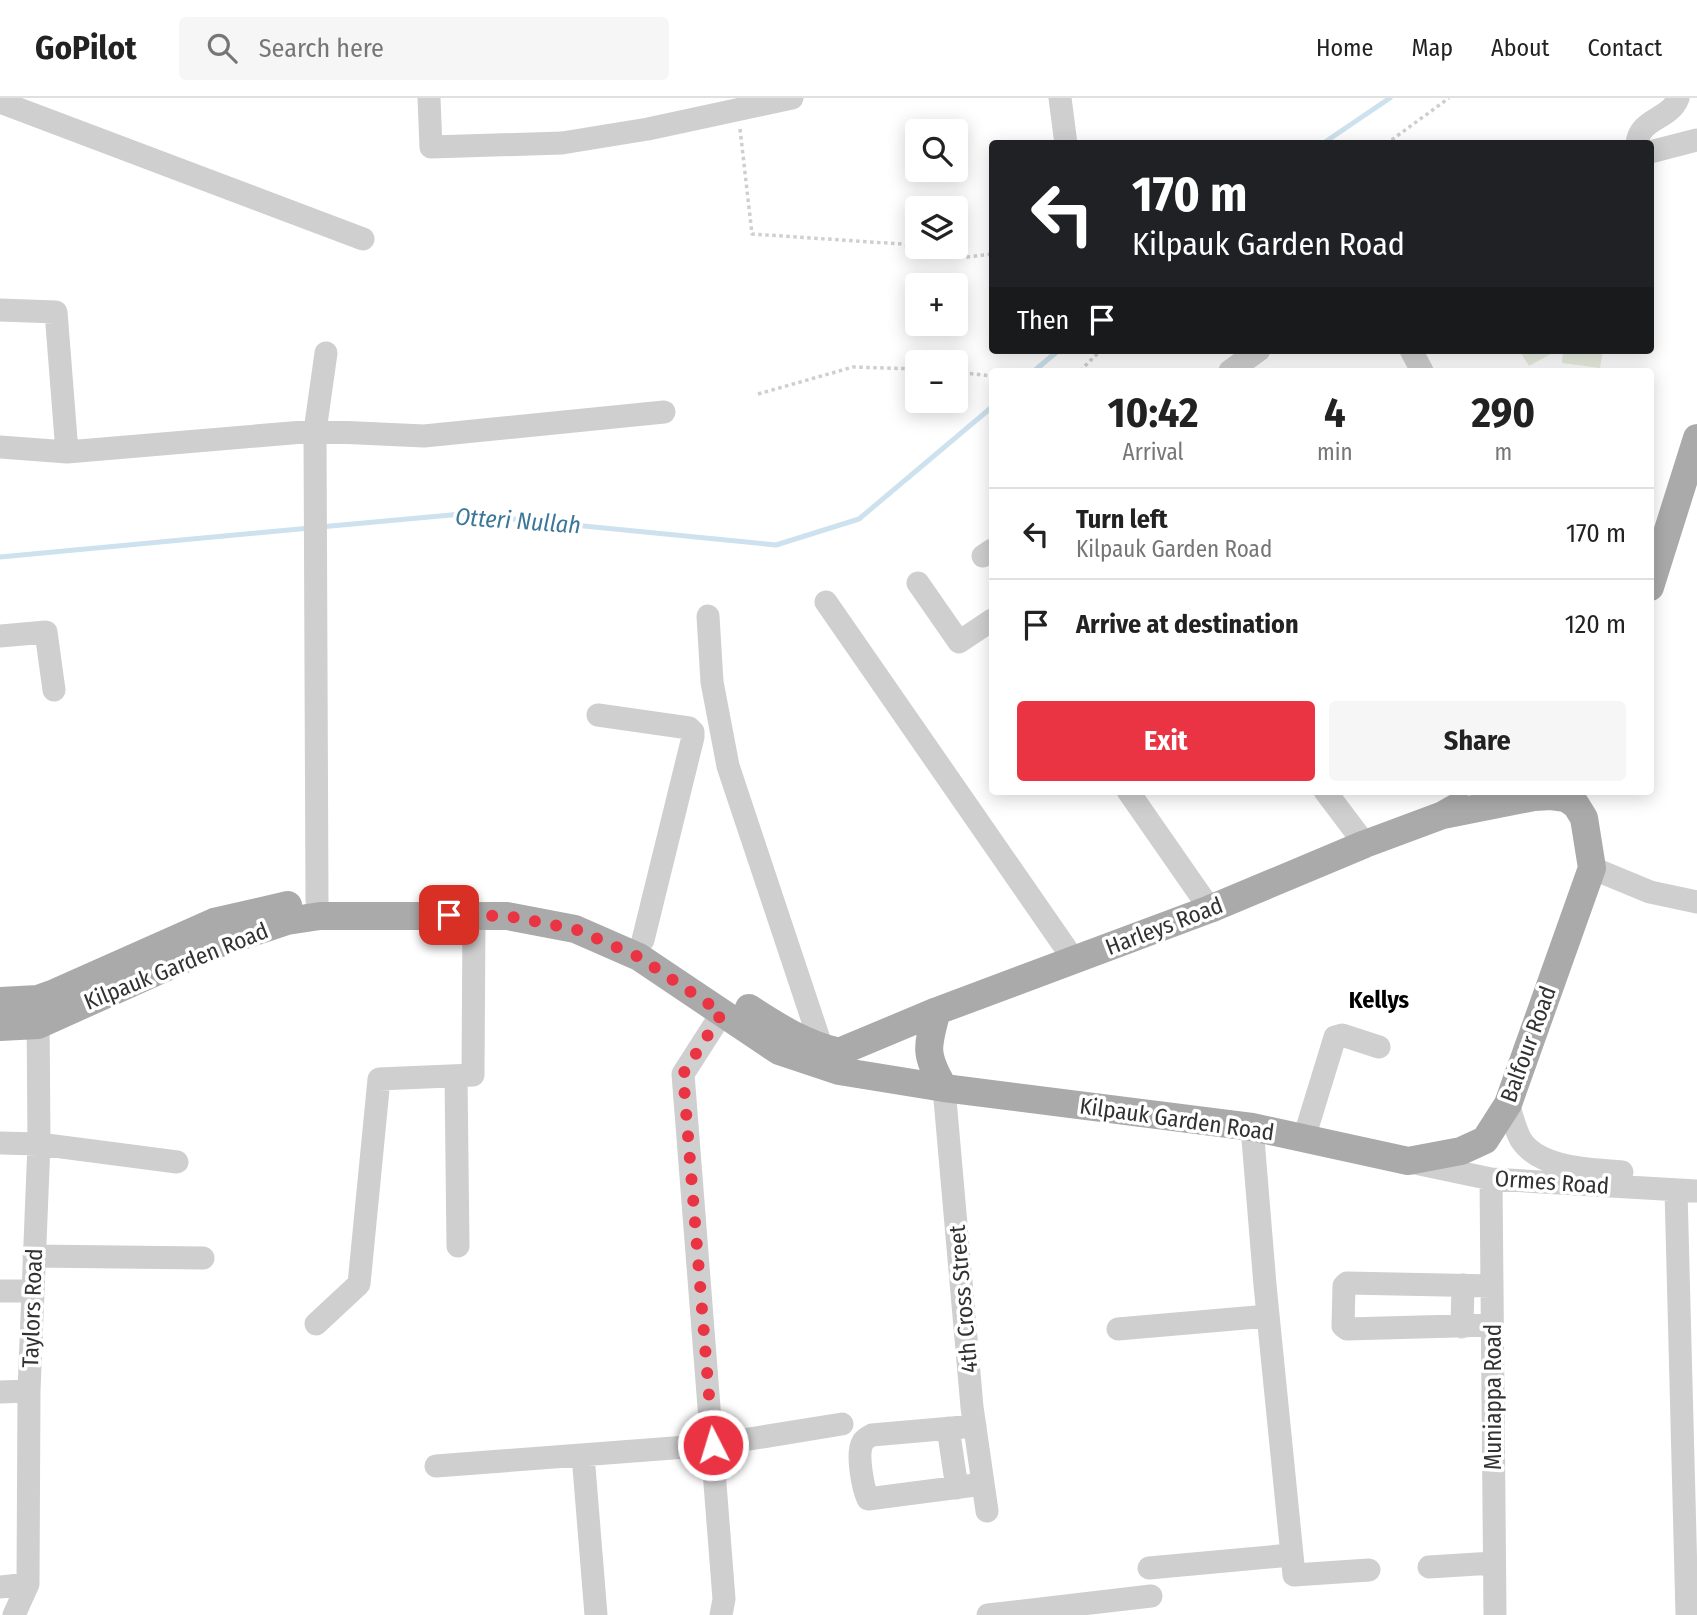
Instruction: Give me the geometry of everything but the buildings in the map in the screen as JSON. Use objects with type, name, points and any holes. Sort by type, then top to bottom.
[{"type":"main road","points":[[1654,574],[1697,438]]},
{"type":"main road","name":"Harleys Road","points":[[831,1050],[1210,909],[1365,844],[1443,815],[1478,795]]},
{"type":"main road","points":[[1443,815],[1534,797],[1566,798],[1576,805],[1584,818],[1591,868]]},
{"type":"main road","name":"Balfour Road","points":[[1408,1161],[1461,1151],[1485,1140],[1508,1104],[1591,868]]},
{"type":"main road","points":[[0,1002],[38,1012],[52,994],[215,922],[273,907],[317,901],[511,900],[572,910],[610,924],[662,949],[791,1035],[831,1050]]},
{"type":"main road","name":"Kilpauk Garden Road","points":[[0,1027],[218,944],[287,921],[320,916],[507,916],[575,929],[639,957],[779,1051],[839,1071],[1252,1127],[1408,1161]]},
{"type":"main road","points":[[937,1011],[928,1043],[931,1065],[944,1087]]},
{"type":"street","points":[[429,98],[431,147],[562,144],[648,129],[736,104],[792,98]]},
{"type":"street","points":[[1060,98],[1065,140]]},
{"type":"street","points":[[1638,140],[1642,128],[1671,109],[1678,98]]},
{"type":"street","points":[[0,102],[363,239]]},
{"type":"street","points":[[1654,151],[1697,140]]},
{"type":"street","points":[[0,310],[56,312],[67,452]]},
{"type":"street","points":[[317,901],[315,431],[326,353]]},
{"type":"street","points":[[1234,368],[1253,354]]},
{"type":"street","points":[[0,447],[67,452],[315,431],[424,436],[664,412]]},
{"type":"street","points":[[918,583],[959,642],[989,622]]},
{"type":"street","points":[[826,601],[1074,960]]},
{"type":"street","points":[[708,616],[712,682],[728,766],[831,1050]]},
{"type":"street","points":[[0,636],[46,632],[54,690]]},
{"type":"street","points":[[598,715],[689,728],[694,737],[643,940]]},
{"type":"street","points":[[1131,795],[1210,909]]},
{"type":"street","points":[[1328,795],[1365,844]]},
{"type":"street","points":[[1591,868],[1650,892],[1697,902]]},
{"type":"street","points":[[316,1324],[359,1284],[379,1079],[473,1075],[474,915]]},
{"type":"street","name":"Taylors Road","points":[[14,1615],[28,1584],[29,1391],[39,1144],[38,1012]]},
{"type":"street","points":[[721,1615],[724,1599],[683,1074],[722,1013]]},
{"type":"street","points":[[1304,1138],[1335,1037],[1342,1035],[1379,1047]]},
{"type":"street","points":[[456,1076],[458,1246]]},
{"type":"street","name":"4th Cross Street","points":[[944,1087],[975,1426],[988,1511]]},
{"type":"street","name":"Ormes Road","points":[[1508,1104],[1521,1141],[1544,1160],[1690,1187]]},
{"type":"street","points":[[1252,1127],[1294,1575],[1369,1570]]},
{"type":"street","points":[[0,1143],[39,1144],[177,1162]]},
{"type":"street","name":"Ormes Road","points":[[1408,1161],[1491,1179],[1690,1187]]},
{"type":"street","name":"Muniappa Road","points":[[1491,1179],[1495,1615]]},
{"type":"street","points":[[1687,1615],[1690,1187]]},
{"type":"street","points":[[34,1256],[203,1258]]},
{"type":"street","points":[[1492,1286],[1347,1283],[1344,1286],[1343,1326],[1347,1329],[1492,1325]]},
{"type":"street","points":[[1462,1327],[1463,1285]]},
{"type":"street","points":[[0,1291],[33,1291]]},
{"type":"street","points":[[1118,1329],[1268,1316]]},
{"type":"street","points":[[0,1392],[29,1391]]},
{"type":"street","points":[[436,1466],[713,1445],[842,1424]]},
{"type":"street","points":[[975,1426],[872,1435],[863,1440],[860,1450],[864,1489],[868,1499],[983,1484]]},
{"type":"street","points":[[948,1428],[957,1488]]},
{"type":"street","points":[[583,1455],[596,1615]]},
{"type":"street","points":[[1149,1568],[1291,1555]]},
{"type":"street","points":[[1429,1567],[1493,1563]]},
{"type":"street","points":[[0,1587],[28,1584]]},
{"type":"street","points":[[997,1615],[1052,1611],[1151,1597]]},
{"type":"path","points":[[1392,140],[1449,98]]},
{"type":"path","points":[[736,104],[751,234],[901,244],[967,257],[989,254]]},
{"type":"path","points":[[1083,368],[1097,354]]},
{"type":"path","points":[[758,394],[853,368],[905,369]]},
{"type":"path","points":[[968,373],[989,376]]},
{"type":"green space","points":[[1522,354],[1551,354],[1529,366]]},
{"type":"green space","points":[[1563,354],[1602,354],[1600,368],[1562,363]]},
{"type":"waterway","name":"Otteri Nullah","points":[[1328,140],[1390,98]]},
{"type":"waterway","name":"Otteri Nullah","points":[[1038,368],[1054,354]]},
{"type":"waterway","name":"Otteri Nullah","points":[[320,527],[462,514],[776,545],[859,519],[989,410]]},
{"type":"waterway","name":"Otteri Nullah","points":[[0,557],[310,528]]},
{"type":"district","name":"Kellys","points":[[1379,1000]]},
{"type":"route","points":[[449,915],[507,916],[575,929],[639,957],[722,1013],[683,1074],[713,1445]]}]
